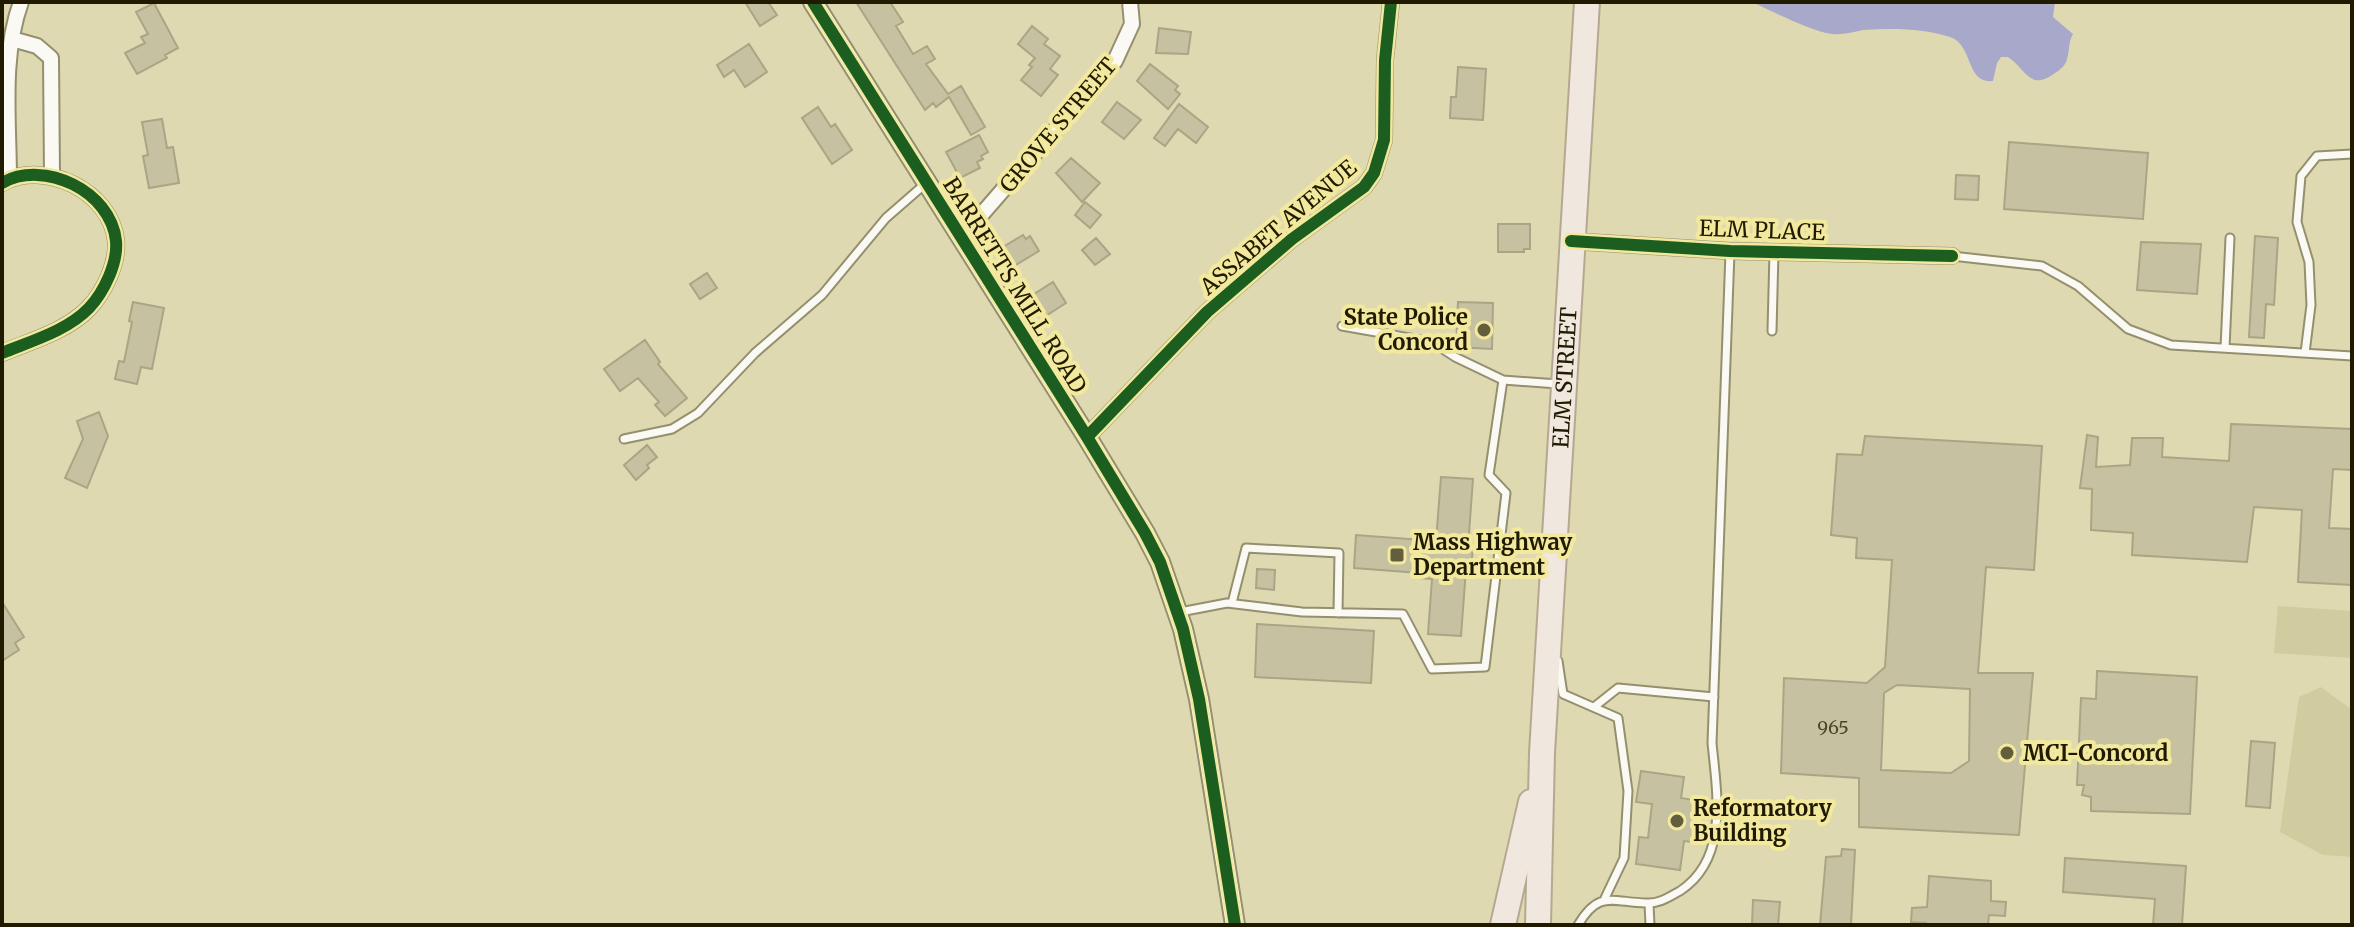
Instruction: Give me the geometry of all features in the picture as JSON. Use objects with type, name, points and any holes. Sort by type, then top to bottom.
[{"type":"highway","name":"ELM STREET","points":[[1538,925],[1542,753],[1587,2]]},
{"type":"highway","name":"ELM STREET","points":[[1503,925],[1542,753]]},
{"type":"street","points":[[2,353],[66,326],[78,317],[97,298],[111,270],[116,242],[106,216],[96,202],[80,189],[52,175],[22,175],[5,181],[12,39],[21,2]]},
{"type":"street","name":"BARRETTS MILL ROAD","points":[[813,2],[1087,437],[1160,562],[1178,613],[1199,699],[1235,925]]},
{"type":"street","name":"GROVE STREET","points":[[962,237],[1115,61],[1132,24],[1130,2]]},
{"type":"street","name":"ASSABET AVENUE","points":[[1087,437],[1207,312],[1292,239],[1364,187],[1374,173],[1384,140],[1385,60],[1391,2]]},
{"type":"street","points":[[12,39],[37,46],[51,58],[52,175]]},
{"type":"street","name":"ELM PLACE","points":[[1571,241],[1730,251],[1952,256]]},
{"type":"lane","points":[[2305,353],[2311,305],[2309,262],[2297,222],[2301,176],[2317,156],[2352,154]]},
{"type":"lane","points":[[624,439],[672,429],[698,413],[755,353],[822,295],[886,218],[927,182]]},
{"type":"lane","points":[[2225,348],[2230,238]]},
{"type":"lane","points":[[1605,898],[1649,904],[1667,899],[1688,885],[1707,865],[1715,842],[1712,743],[1730,251]]},
{"type":"lane","points":[[1772,331],[1774,252]]},
{"type":"lane","points":[[1952,256],[2042,266],[2078,286],[2128,329],[2171,345],[2352,356]]},
{"type":"lane","points":[[1342,326],[1432,342],[1503,380],[1563,384]]},
{"type":"lane","points":[[1178,613],[1232,603],[1302,612],[1403,614],[1432,669],[1485,667],[1506,493],[1489,475],[1503,380]]},
{"type":"lane","points":[[1232,603],[1246,548],[1339,553],[1338,613]]},
{"type":"lane","points":[[1550,613],[1563,694],[1618,718],[1628,791],[1624,858],[1605,898],[1589,908],[1578,925]]},
{"type":"lane","points":[[1594,707],[1618,688],[1714,697]]},
{"type":"lane","points":[[1649,904],[1650,925]]},
{"type":"shaded area","points":[[2278,606],[2352,611],[2352,658],[2274,653]]},
{"type":"shaded area","points":[[2321,687],[2352,710],[2352,857],[2323,855],[2280,832],[2299,697]]},
{"type":"water","points":[[1752,2],[2055,2],[2053,17],[2073,34],[2065,63],[2047,78],[2029,77],[2008,57],[2001,57],[1993,81],[1978,77],[1963,48],[1950,37],[1896,29],[1833,34],[1803,25]]},
{"type":"building","points":[[745,2],[768,2],[777,15],[760,26]]},
{"type":"building","points":[[856,2],[890,2],[903,22],[896,26],[913,54],[927,46],[935,59],[926,64],[948,94],[961,86],[985,127],[971,135],[949,97],[936,107],[933,103],[925,110]]},
{"type":"building","points":[[154,3],[178,48],[165,55],[167,58],[137,74],[125,53],[145,43],[141,37],[148,34],[136,12]]},
{"type":"building","points":[[1032,26],[1048,39],[1044,44],[1060,56],[1050,69],[1058,75],[1041,96],[1021,80],[1035,58],[1018,44]]},
{"type":"building","points":[[1159,28],[1191,32],[1188,54],[1156,53]]},
{"type":"building","points":[[749,44],[767,72],[745,87],[734,70],[724,77],[717,65]]},
{"type":"building","points":[[1150,64],[1178,86],[1175,90],[1180,94],[1168,109],[1137,81]]},
{"type":"building","points":[[1458,67],[1486,69],[1483,120],[1450,118],[1451,97],[1456,97]]},
{"type":"building","points":[[1117,102],[1141,120],[1124,139],[1102,122]]},
{"type":"building","points":[[1179,104],[1208,127],[1196,143],[1178,129],[1165,146],[1154,138]]},
{"type":"building","points":[[818,107],[831,127],[835,124],[852,150],[832,164],[802,118]]},
{"type":"building","points":[[162,119],[167,148],[173,147],[179,183],[149,188],[143,156],[148,155],[142,122]]},
{"type":"building","points":[[979,135],[988,152],[977,162],[980,168],[960,178],[946,152]]},
{"type":"building","points":[[2009,142],[2148,153],[2143,219],[2004,209]]},
{"type":"building","points":[[1071,158],[1100,183],[1082,202],[1056,173]]},
{"type":"building","points":[[1956,175],[1979,176],[1978,200],[1955,199]]},
{"type":"building","points":[[1085,202],[1101,215],[1090,228],[1075,215]]},
{"type":"building","points":[[1498,224],[1530,224],[1530,249],[1524,249],[1524,252],[1498,252]]},
{"type":"building","points":[[1023,235],[1026,239],[1030,236],[1039,251],[1014,266],[1003,247]]},
{"type":"building","points":[[2255,236],[2278,238],[2274,305],[2266,304],[2264,338],[2249,337]]},
{"type":"building","points":[[1096,238],[1110,254],[1095,265],[1082,250]]},
{"type":"building","points":[[2141,242],[2201,244],[2197,294],[2137,290]]},
{"type":"building","points":[[707,273],[717,288],[700,299],[690,284]]},
{"type":"building","points":[[1053,282],[1066,303],[1044,317],[1031,296]]},
{"type":"building","points":[[133,302],[164,308],[152,369],[141,367],[137,384],[115,379],[119,361],[124,362]]},
{"type":"building","points":[[1458,302],[1493,303],[1492,349],[1456,347]]},
{"type":"building","points":[[645,340],[660,362],[658,364],[687,398],[665,416],[655,405],[659,402],[638,378],[620,391],[604,369]]},
{"type":"building","points":[[99,412],[108,436],[87,488],[65,478],[83,439],[77,421]]},
{"type":"building","points":[[2231,424],[2352,429],[2352,470],[2333,469],[2329,528],[2352,529],[2352,585],[2298,582],[2302,510],[2254,507],[2247,562],[2132,555],[2133,533],[2091,530],[2092,489],[2080,488],[2087,435],[2098,437],[2096,467],[2130,465],[2132,438],[2163,438],[2162,457],[2229,461]]},
{"type":"building","points":[[1865,436],[2042,446],[2034,570],[1986,567],[1978,673],[2033,673],[2019,835],[1859,827],[1859,778],[1781,773],[1784,678],[1867,683],[1885,667],[1892,560],[1856,558],[1857,538],[1831,535],[1837,454],[1862,455]],"holes":[[[1897,685],[1970,689],[1969,761],[1951,773],[1881,770],[1884,693]]]},
{"type":"building","points":[[647,445],[657,457],[636,480],[624,465]]},
{"type":"building","points":[[1441,477],[1473,479],[1468,547],[1473,547],[1471,569],[1466,569],[1461,636],[1428,634],[1432,579],[1420,578],[1420,573],[1354,568],[1356,535],[1436,541]]},
{"type":"building","points":[[1257,569],[1275,570],[1274,590],[1256,588]]},
{"type":"building","points":[[2,602],[24,637],[15,643],[19,650],[2,661]]},
{"type":"building","points":[[1257,624],[1374,631],[1371,683],[1255,677]]},
{"type":"building","points":[[2097,671],[2197,677],[2190,814],[2091,811],[2091,797],[2082,795],[2084,785],[2077,785],[2081,698],[2096,699]]},
{"type":"building","points":[[2251,741],[2275,743],[2270,808],[2246,806]]},
{"type":"building","name":"Reformatory Building","points":[[1641,771],[1684,777],[1681,798],[1706,802],[1701,843],[1684,841],[1680,870],[1636,864],[1639,837],[1648,838],[1652,804],[1636,802]]},
{"type":"building","points":[[1842,849],[1855,850],[1851,925],[1820,925],[1826,857],[1841,856]]},
{"type":"building","points":[[2065,858],[2186,866],[2182,925],[2153,925],[2155,899],[2063,892]]},
{"type":"building","points":[[1929,876],[1991,881],[1991,901],[2006,902],[2005,916],[1989,915],[1988,925],[1926,925],[1911,922],[1912,908],[1927,907]]},
{"type":"building","points":[[1753,900],[1780,902],[1778,925],[1752,925]]},
{"type":"cycle path","points":[[813,2],[1087,437],[1160,562],[1183,629],[1199,699],[1235,925]]},
{"type":"cycle path","points":[[1087,437],[1207,312],[1292,239],[1364,187],[1374,173],[1384,140],[1385,60],[1391,2]]},
{"type":"cycle path","points":[[2,183],[37,175],[73,184],[102,207],[116,241],[112,268],[105,286],[89,308],[48,335],[2,353]]},
{"type":"cycle path","points":[[1571,241],[1730,251],[1952,256]]},
{"type":"place","name":"State Police Concord","points":[[1484,330]]},
{"type":"place","name":"Mass Highway Department","points":[[1397,555]]},
{"type":"place","name":"MCI-Concord","points":[[2007,753]]},
{"type":"place","name":"Reformatory Building","points":[[1677,821]]}]
